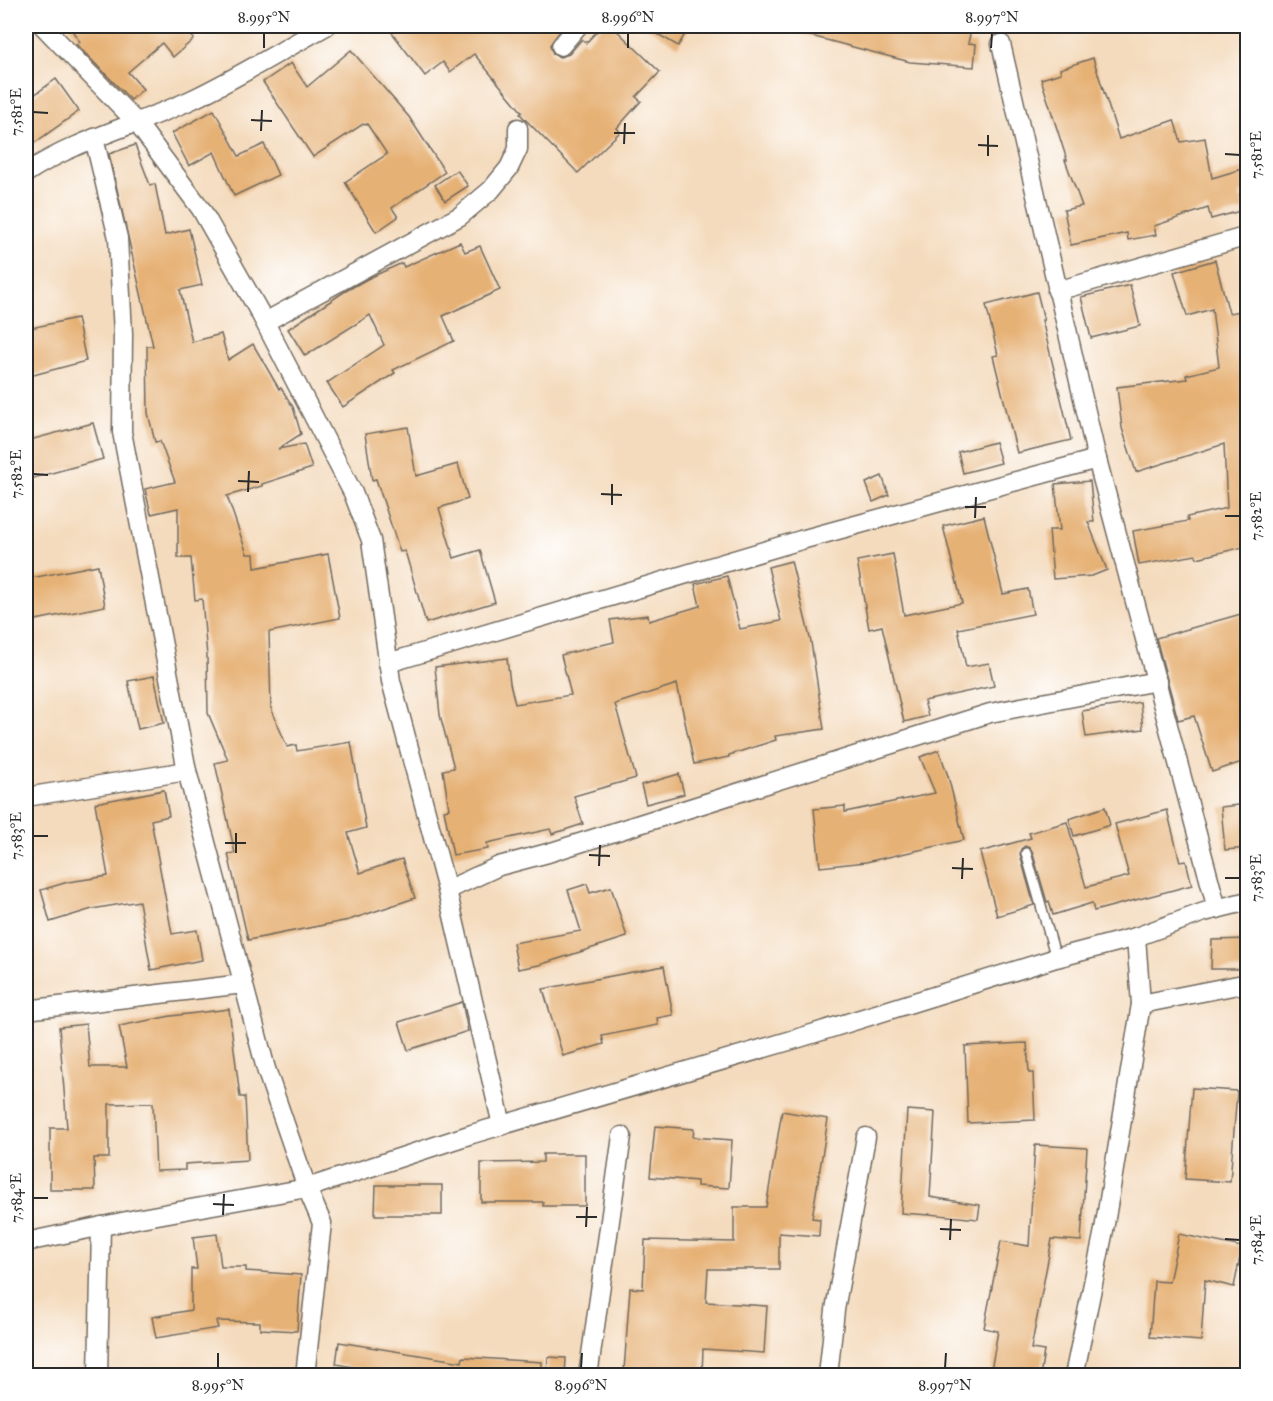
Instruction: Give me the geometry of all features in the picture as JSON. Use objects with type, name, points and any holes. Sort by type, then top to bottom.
[{"type":"street","points":[[43,26],[137,123],[201,210],[265,322],[353,493],[371,540],[391,681],[447,890],[502,1125]]},
{"type":"street","points":[[26,173],[47,159],[94,138],[137,123],[195,98],[326,26]]},
{"type":"street","points":[[561,46],[578,26]]},
{"type":"street","points":[[1001,44],[1097,459],[1217,909]]},
{"type":"street","points":[[265,322],[460,216],[491,190],[509,168],[518,148],[518,128]]},
{"type":"street","points":[[94,138],[118,238],[123,334],[122,432],[187,771],[266,1069],[307,1188],[322,1223],[305,1376]]},
{"type":"street","points":[[1057,291],[1248,236]]},
{"type":"street","points":[[388,663],[801,540],[1097,459]]},
{"type":"street","points":[[447,890],[499,866],[548,853],[990,713],[1157,681]]},
{"type":"street","points":[[26,797],[187,771]]},
{"type":"street","points":[[26,1242],[307,1188],[502,1125],[799,1038],[1056,958],[1136,937],[1217,909],[1248,901]]},
{"type":"street","points":[[1074,1376],[1104,1230],[1141,1005],[1136,937]]},
{"type":"street","points":[[1141,1005],[1248,983]]},
{"type":"street","points":[[26,1010],[243,984]]},
{"type":"street","points":[[588,1376],[622,1136]]},
{"type":"street","points":[[828,1376],[835,1310],[866,1137]]},
{"type":"street","points":[[98,1376],[101,1226]]},
{"type":"lane","points":[[1026,852],[1056,958]]},
{"type":"building","points":[[69,26],[183,26],[194,39],[173,57],[162,43],[128,72],[143,89],[131,100],[76,44],[80,42]]},
{"type":"building","points":[[387,26],[564,26],[550,45],[553,54],[560,57],[569,54],[582,39],[586,43],[602,26],[612,26],[660,72],[636,97],[641,101],[617,128],[620,132],[578,173],[520,114],[522,112],[474,54],[450,72],[443,62],[425,76]]},
{"type":"building","points":[[644,26],[690,26],[678,46]]},
{"type":"building","points":[[793,26],[895,26],[916,31],[917,26],[954,29],[955,26],[972,26],[968,43],[976,44],[974,67],[910,62],[792,31]]},
{"type":"building","points":[[351,50],[409,117],[445,172],[392,208],[398,217],[376,232],[345,182],[387,154],[367,124],[363,124],[313,157],[263,82],[291,63],[307,87]]},
{"type":"building","points":[[1093,58],[1119,139],[1174,120],[1181,142],[1205,138],[1212,178],[1242,169],[1248,189],[1248,192],[1240,194],[1244,210],[1211,219],[1208,208],[1154,226],[1156,235],[1128,240],[1127,233],[1071,245],[1064,210],[1082,206],[1065,160],[1067,160],[1041,79],[1061,73],[1060,69]]},
{"type":"building","points":[[56,79],[79,111],[26,149],[26,101]]},
{"type":"building","points":[[214,110],[239,156],[264,144],[278,175],[234,196],[214,152],[189,166],[172,133]]},
{"type":"building","points":[[135,145],[150,185],[155,184],[165,235],[189,229],[202,285],[180,290],[192,342],[221,334],[228,360],[253,344],[279,389],[281,388],[293,407],[301,434],[278,449],[304,444],[312,468],[227,496],[247,554],[254,554],[255,568],[328,554],[340,618],[269,632],[271,708],[287,747],[296,745],[297,751],[351,742],[366,828],[348,833],[360,873],[402,859],[415,898],[349,920],[248,940],[228,854],[235,853],[215,763],[228,760],[208,713],[207,656],[202,599],[195,600],[191,558],[178,558],[178,508],[151,514],[145,489],[175,482],[160,441],[155,442],[148,413],[147,346],[153,346],[109,154]]},
{"type":"building","points":[[457,170],[468,186],[445,201],[435,185]]},
{"type":"building","points":[[460,242],[465,252],[480,246],[500,290],[443,316],[454,341],[393,370],[395,373],[343,407],[327,383],[384,345],[370,315],[305,356],[288,329],[367,279],[402,263],[404,267]]},
{"type":"building","points":[[1215,260],[1229,313],[1248,310],[1248,546],[1197,558],[1196,555],[1139,565],[1133,531],[1188,521],[1187,517],[1227,508],[1224,444],[1136,472],[1122,428],[1117,387],[1187,379],[1186,375],[1219,367],[1212,309],[1187,316],[1174,272]]},
{"type":"building","points":[[1130,285],[1140,326],[1091,338],[1081,297]]},
{"type":"building","points":[[1037,292],[1071,440],[1017,453],[993,356],[998,355],[986,305]]},
{"type":"building","points":[[77,318],[86,361],[26,377],[26,329]]},
{"type":"building","points":[[93,423],[103,459],[26,480],[26,441]]},
{"type":"building","points":[[408,427],[416,476],[458,464],[468,499],[439,508],[454,558],[480,550],[495,602],[426,623],[405,551],[400,552],[376,479],[372,480],[365,434]]},
{"type":"building","points":[[995,442],[1001,463],[963,473],[958,452]]},
{"type":"building","points":[[882,476],[889,495],[873,502],[866,483]]},
{"type":"building","points":[[1090,481],[1094,522],[1088,522],[1107,570],[1092,576],[1053,579],[1049,530],[1060,530],[1055,484]]},
{"type":"building","points":[[984,516],[1003,594],[1028,589],[1033,614],[958,629],[966,667],[989,663],[994,686],[924,701],[928,716],[904,722],[882,626],[869,629],[857,561],[893,554],[904,615],[962,603],[943,526]]},
{"type":"building","points":[[791,561],[811,642],[824,729],[775,736],[776,740],[729,755],[729,757],[694,764],[677,684],[615,704],[636,778],[574,796],[583,824],[552,834],[550,829],[487,843],[488,849],[453,855],[444,810],[449,809],[443,770],[454,768],[440,715],[435,667],[507,658],[515,704],[571,695],[561,655],[614,642],[610,620],[648,615],[649,621],[700,606],[695,584],[727,576],[740,629],[781,621],[768,567]]},
{"type":"building","points":[[98,565],[105,606],[26,622],[26,579]]},
{"type":"building","points":[[1248,612],[1248,760],[1212,772],[1194,716],[1178,720],[1156,638]]},
{"type":"building","points":[[154,676],[164,723],[138,729],[128,681]]},
{"type":"building","points":[[1140,702],[1143,729],[1086,737],[1082,711]]},
{"type":"building","points":[[939,750],[964,840],[866,862],[820,867],[814,809],[845,806],[845,812],[935,793],[920,757]]},
{"type":"building","points":[[679,774],[684,794],[646,804],[641,785]]},
{"type":"building","points":[[164,790],[169,816],[151,820],[172,934],[197,930],[202,960],[151,970],[139,901],[92,909],[50,922],[41,890],[68,882],[108,876],[95,803]]},
{"type":"building","points":[[1248,804],[1248,848],[1225,850],[1221,807]]},
{"type":"building","points":[[1105,807],[1110,825],[1074,836],[1069,819]]},
{"type":"building","points":[[1167,810],[1180,862],[1186,861],[1192,885],[1094,911],[1092,903],[1053,915],[1032,851],[1025,846],[1021,849],[1020,855],[1034,905],[997,916],[980,852],[1031,838],[1029,833],[1067,822],[1086,887],[1129,876],[1115,824]]},
{"type":"building","points":[[587,884],[590,893],[611,887],[627,937],[539,965],[518,969],[513,943],[581,931],[568,890]]},
{"type":"building","points":[[1248,939],[1248,969],[1211,969],[1212,940]]},
{"type":"building","points":[[664,966],[673,1015],[657,1018],[658,1025],[602,1036],[604,1044],[563,1056],[543,989]]},
{"type":"building","points":[[462,1002],[468,1031],[408,1050],[399,1022]]},
{"type":"building","points":[[229,1009],[240,1097],[245,1097],[248,1160],[185,1164],[185,1170],[156,1171],[153,1103],[109,1104],[109,1158],[94,1158],[95,1190],[50,1190],[50,1128],[67,1128],[59,1027],[86,1024],[90,1067],[127,1067],[119,1026],[171,1016]]},
{"type":"building","points":[[1027,1043],[1029,1073],[1033,1073],[1035,1120],[968,1123],[965,1046]]},
{"type":"building","points":[[1192,1088],[1237,1091],[1230,1182],[1185,1179]]},
{"type":"building","points":[[907,1110],[935,1112],[930,1197],[980,1205],[978,1219],[901,1213]]},
{"type":"building","points":[[782,1111],[828,1119],[812,1218],[820,1219],[819,1236],[779,1233],[779,1269],[708,1269],[706,1302],[767,1306],[764,1353],[703,1349],[702,1376],[624,1371],[630,1288],[643,1289],[645,1240],[734,1242],[734,1207],[766,1207]]},
{"type":"building","points":[[655,1126],[694,1129],[693,1137],[732,1140],[729,1188],[697,1186],[697,1181],[650,1177]]},
{"type":"building","points":[[1035,1145],[1087,1148],[1081,1241],[1052,1239],[1031,1349],[1044,1351],[1040,1376],[990,1376],[998,1331],[984,1328],[1001,1241],[1029,1246]]},
{"type":"building","points":[[543,1154],[585,1154],[585,1206],[543,1206],[543,1202],[481,1202],[481,1163],[543,1162]]},
{"type":"building","points":[[376,1185],[442,1185],[442,1215],[375,1215]]},
{"type":"building","points":[[217,1234],[221,1267],[246,1267],[246,1271],[301,1275],[297,1331],[260,1329],[260,1322],[216,1321],[218,1328],[156,1338],[152,1317],[191,1310],[191,1269],[197,1269],[193,1237]]},
{"type":"building","points":[[1179,1234],[1242,1247],[1234,1287],[1205,1280],[1201,1341],[1150,1337],[1154,1281],[1169,1282]]},
{"type":"building","points":[[339,1342],[462,1362],[463,1357],[542,1362],[542,1376],[401,1376],[336,1364]]},
{"type":"building","points":[[548,1357],[566,1358],[565,1376],[547,1376]]}]
